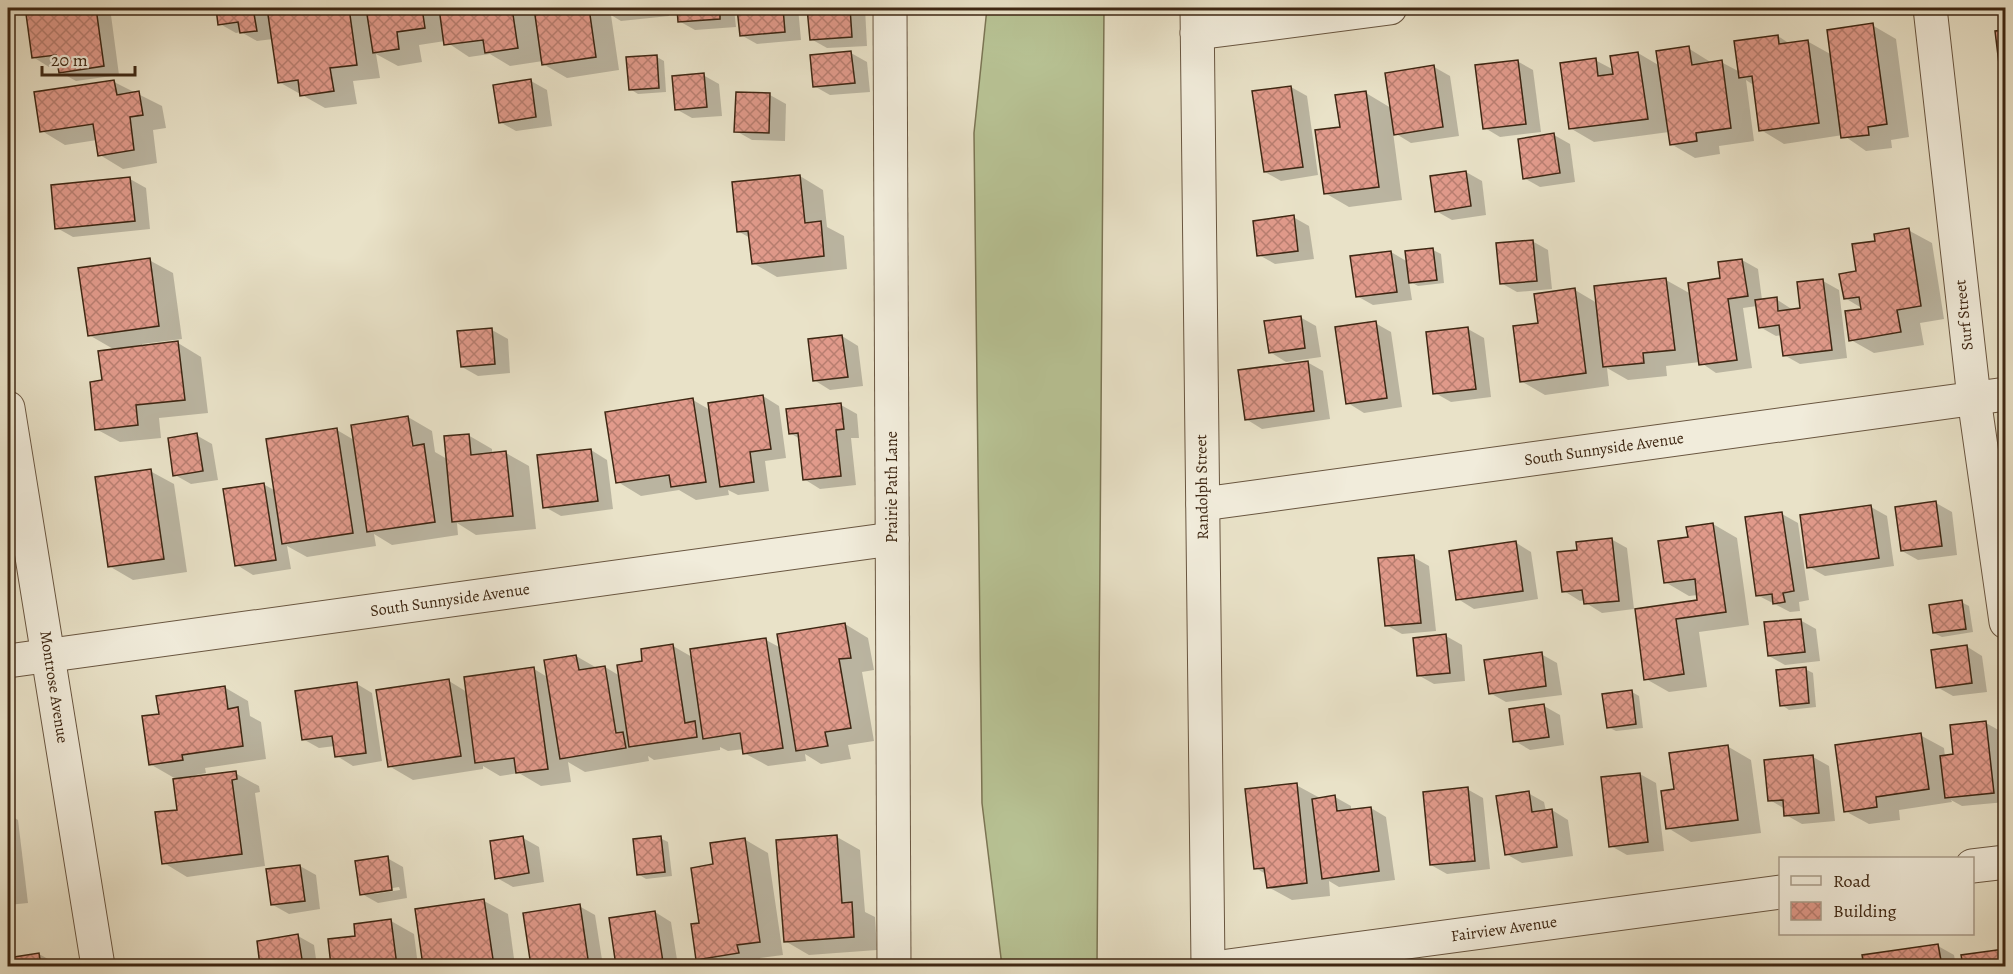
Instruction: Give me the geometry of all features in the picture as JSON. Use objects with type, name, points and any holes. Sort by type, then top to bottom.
[{"type":"street","name":"Prairie Path Lane","points":[[890,8],[894,966]]},
{"type":"street","points":[[1197,20],[1390,8]]},
{"type":"street","name":"Surf Street","points":[[1930,8],[1974,398],[2006,622]]},
{"type":"street","name":"Randolph Street","points":[[1197,20],[1208,966]]},
{"type":"street","name":"South Sunnyside Avenue","points":[[1203,504],[2006,394]]},
{"type":"street","name":"Montrose Avenue","points":[[8,408],[98,966]]},
{"type":"street","name":"South Sunnyside Avenue","points":[[8,661],[892,539]]},
{"type":"street","points":[[1974,866],[2006,862]]},
{"type":"street","name":"Fairview Avenue","points":[[1228,966],[1779,892]]},
{"type":"green space","points":[[987,8],[1104,8],[1097,966],[1002,966],[982,803],[974,133]]},
{"type":"building","points":[[96,8],[104,66],[59,73],[56,55],[32,58],[26,14]]},
{"type":"building","points":[[216,8],[253,8],[257,31],[240,33],[238,22],[218,25]]},
{"type":"building","points":[[267,8],[349,8],[357,65],[330,68],[334,91],[300,96],[298,80],[278,83]]},
{"type":"building","points":[[366,8],[422,8],[425,28],[397,32],[399,49],[373,53]]},
{"type":"building","points":[[439,8],[512,8],[518,48],[485,53],[483,40],[444,45]]},
{"type":"building","points":[[534,8],[589,8],[596,57],[542,65]]},
{"type":"building","points":[[603,8],[654,8],[604,12]]},
{"type":"building","points":[[677,8],[720,8],[720,19],[678,22]]},
{"type":"building","points":[[737,8],[783,8],[785,32],[740,36]]},
{"type":"building","points":[[807,8],[850,8],[852,37],[810,40]]},
{"type":"building","points":[[2003,8],[2006,8],[2004,105],[1995,31],[2005,30]]},
{"type":"building","points":[[1873,23],[1887,124],[1868,127],[1869,135],[1841,138],[1827,30]]},
{"type":"building","points":[[1778,35],[1779,44],[1808,40],[1819,123],[1759,131],[1752,76],[1739,78],[1734,41]]},
{"type":"building","points":[[1689,46],[1692,65],[1722,60],[1731,128],[1696,133],[1697,141],[1670,145],[1656,51]]},
{"type":"building","points":[[851,51],[855,83],[813,87],[810,55]]},
{"type":"building","points":[[1638,52],[1648,119],[1569,129],[1560,63],[1596,58],[1598,76],[1613,74],[1610,56]]},
{"type":"building","points":[[657,55],[659,88],[629,90],[626,57]]},
{"type":"building","points":[[1518,60],[1526,124],[1483,129],[1475,65]]},
{"type":"building","points":[[1434,65],[1443,127],[1394,135],[1385,73]]},
{"type":"building","points":[[704,73],[707,107],[675,110],[672,76]]},
{"type":"building","points":[[531,79],[536,117],[499,123],[493,85]]},
{"type":"building","points":[[114,80],[117,95],[139,91],[143,115],[130,117],[134,150],[98,156],[93,124],[40,132],[34,92]]},
{"type":"building","points":[[1291,86],[1303,167],[1264,172],[1252,91]]},
{"type":"building","points":[[1366,91],[1379,187],[1324,194],[1315,130],[1340,127],[1335,95]]},
{"type":"building","points":[[736,92],[770,93],[769,133],[734,132]]},
{"type":"building","points":[[1554,133],[1560,173],[1523,179],[1518,139]]},
{"type":"building","points":[[1466,171],[1471,206],[1435,212],[1430,176]]},
{"type":"building","points":[[800,175],[805,223],[821,221],[824,256],[752,264],[748,231],[737,232],[732,182]]},
{"type":"building","points":[[130,177],[135,221],[55,229],[51,185]]},
{"type":"building","points":[[1294,215],[1298,251],[1257,256],[1253,221]]},
{"type":"building","points":[[1909,228],[1921,306],[1897,310],[1901,332],[1849,341],[1845,311],[1861,309],[1859,297],[1844,299],[1839,274],[1856,271],[1852,244],[1875,241],[1874,234]]},
{"type":"building","points":[[1533,240],[1537,281],[1500,284],[1496,243]]},
{"type":"building","points":[[1433,248],[1437,280],[1409,283],[1405,251]]},
{"type":"building","points":[[1391,251],[1397,292],[1356,297],[1350,256]]},
{"type":"building","points":[[150,258],[159,326],[88,336],[78,268]]},
{"type":"building","points":[[1742,259],[1748,296],[1728,299],[1737,360],[1699,365],[1688,283],[1720,278],[1718,262]]},
{"type":"building","points":[[1666,278],[1675,350],[1643,353],[1644,363],[1603,367],[1594,286]]},
{"type":"building","points":[[1823,279],[1832,350],[1783,356],[1779,325],[1759,328],[1755,300],[1777,297],[1778,311],[1800,308],[1797,282]]},
{"type":"building","points":[[1575,288],[1586,373],[1520,382],[1513,326],[1538,323],[1534,294]]},
{"type":"building","points":[[1301,316],[1305,348],[1269,353],[1264,321]]},
{"type":"building","points":[[1376,321],[1387,398],[1346,404],[1335,327]]},
{"type":"building","points":[[1468,327],[1476,389],[1433,394],[1426,332]]},
{"type":"building","points":[[492,328],[495,364],[461,367],[457,331]]},
{"type":"building","points":[[842,335],[848,377],[813,381],[808,339]]},
{"type":"building","points":[[178,341],[185,400],[136,405],[138,425],[95,430],[90,382],[102,380],[98,351]]},
{"type":"building","points":[[1308,361],[1314,411],[1245,420],[1238,370]]},
{"type":"building","points":[[763,395],[771,449],[750,452],[754,482],[720,487],[708,403]]},
{"type":"building","points":[[693,398],[706,482],[671,487],[669,475],[616,483],[605,412]]},
{"type":"building","points":[[841,403],[844,429],[836,430],[841,476],[803,480],[798,433],[789,434],[786,409]]},
{"type":"building","points":[[408,416],[413,446],[424,444],[435,522],[367,532],[351,425]]},
{"type":"building","points":[[337,428],[353,533],[282,544],[266,439]]},
{"type":"building","points":[[197,433],[203,471],[173,476],[168,438]]},
{"type":"building","points":[[469,434],[471,455],[506,451],[513,516],[452,522],[444,436]]},
{"type":"building","points":[[591,449],[598,501],[543,508],[537,455]]},
{"type":"building","points":[[151,469],[164,559],[108,567],[95,477]]},
{"type":"building","points":[[264,483],[276,560],[235,566],[223,489]]},
{"type":"building","points":[[1936,501],[1942,546],[1901,551],[1895,507]]},
{"type":"building","points":[[1871,505],[1879,558],[1807,568],[1800,515]]},
{"type":"building","points":[[1782,512],[1794,591],[1783,593],[1785,602],[1773,604],[1772,594],[1756,596],[1745,517]]},
{"type":"building","points":[[1713,523],[1726,612],[1676,619],[1684,674],[1644,680],[1635,609],[1697,600],[1695,579],[1664,583],[1658,541],[1688,537],[1686,527]]},
{"type":"building","points":[[1612,538],[1619,601],[1584,604],[1582,590],[1562,592],[1557,552],[1577,550],[1576,542]]},
{"type":"building","points":[[1516,541],[1523,591],[1456,600],[1449,551]]},
{"type":"building","points":[[1414,555],[1421,623],[1385,626],[1378,558]]},
{"type":"building","points":[[1962,600],[1966,629],[1933,633],[1929,605]]},
{"type":"building","points":[[1801,619],[1805,652],[1768,656],[1764,622]]},
{"type":"building","points":[[845,623],[851,658],[839,659],[851,728],[825,732],[828,746],[796,751],[777,634]]},
{"type":"building","points":[[1446,634],[1450,673],[1417,676],[1413,638]]},
{"type":"building","points":[[766,638],[783,748],[743,754],[740,733],[703,739],[690,649]]},
{"type":"building","points":[[673,644],[685,723],[695,721],[697,737],[629,747],[617,665],[642,661],[641,649]]},
{"type":"building","points":[[1967,645],[1972,683],[1936,688],[1931,650]]},
{"type":"building","points":[[1542,652],[1546,686],[1489,694],[1484,660]]},
{"type":"building","points":[[576,655],[579,670],[605,666],[616,733],[623,732],[626,748],[560,759],[544,660]]},
{"type":"building","points":[[534,667],[548,769],[516,773],[514,758],[475,763],[464,677]]},
{"type":"building","points":[[1806,667],[1809,703],[1780,706],[1776,670]]},
{"type":"building","points":[[449,679],[461,756],[388,767],[376,690]]},
{"type":"building","points":[[357,682],[366,753],[335,757],[332,736],[302,740],[295,691]]},
{"type":"building","points":[[225,686],[228,709],[238,707],[243,746],[182,755],[183,760],[149,765],[142,716],[159,714],[156,696]]},
{"type":"building","points":[[1632,690],[1636,724],[1607,728],[1602,694]]},
{"type":"building","points":[[1544,704],[1549,737],[1513,742],[1509,709]]},
{"type":"building","points":[[1986,721],[1994,793],[1945,798],[1940,756],[1953,754],[1950,725]]},
{"type":"building","points":[[1921,733],[1929,789],[1876,797],[1877,807],[1844,812],[1835,745]]},
{"type":"building","points":[[1728,745],[1738,820],[1666,829],[1661,791],[1674,789],[1669,753]]},
{"type":"building","points":[[1813,755],[1819,813],[1784,816],[1783,800],[1768,801],[1764,760]]},
{"type":"building","points":[[236,771],[237,779],[232,780],[242,854],[162,864],[155,812],[177,810],[173,779]]},
{"type":"building","points":[[1640,773],[1648,842],[1609,847],[1601,777]]},
{"type":"building","points":[[1297,783],[1307,883],[1267,888],[1264,868],[1254,869],[1245,789]]},
{"type":"building","points":[[1468,787],[1475,861],[1430,865],[1423,792]]},
{"type":"building","points":[[1529,791],[1532,812],[1552,809],[1557,847],[1505,855],[1496,796]]},
{"type":"building","points":[[1335,795],[1337,811],[1371,807],[1379,871],[1322,879],[1312,799]]},
{"type":"building","points":[[837,835],[842,903],[852,902],[854,937],[784,942],[776,840]]},
{"type":"building","points":[[523,836],[529,873],[495,879],[490,841]]},
{"type":"building","points":[[661,836],[665,872],[637,875],[633,839]]},
{"type":"building","points":[[745,838],[760,942],[737,945],[739,953],[696,960],[691,924],[699,923],[691,868],[713,864],[710,843]]},
{"type":"building","points":[[388,856],[392,890],[360,895],[355,861]]},
{"type":"building","points":[[300,865],[305,901],[271,905],[266,869]]},
{"type":"building","points":[[484,899],[494,966],[423,966],[415,909]]},
{"type":"building","points":[[580,904],[589,966],[531,966],[523,913]]},
{"type":"building","points":[[655,911],[663,962],[616,966],[609,918]]},
{"type":"building","points":[[391,919],[397,966],[331,966],[328,939],[355,936],[354,924]]},
{"type":"building","points":[[298,934],[303,966],[260,966],[257,941]]},
{"type":"building","points":[[1938,944],[1942,966],[1864,966],[1862,955]]},
{"type":"building","points":[[2004,949],[2006,966],[1963,966],[1961,955]]},
{"type":"building","points":[[39,953],[41,966],[8,966],[8,958]]}]
